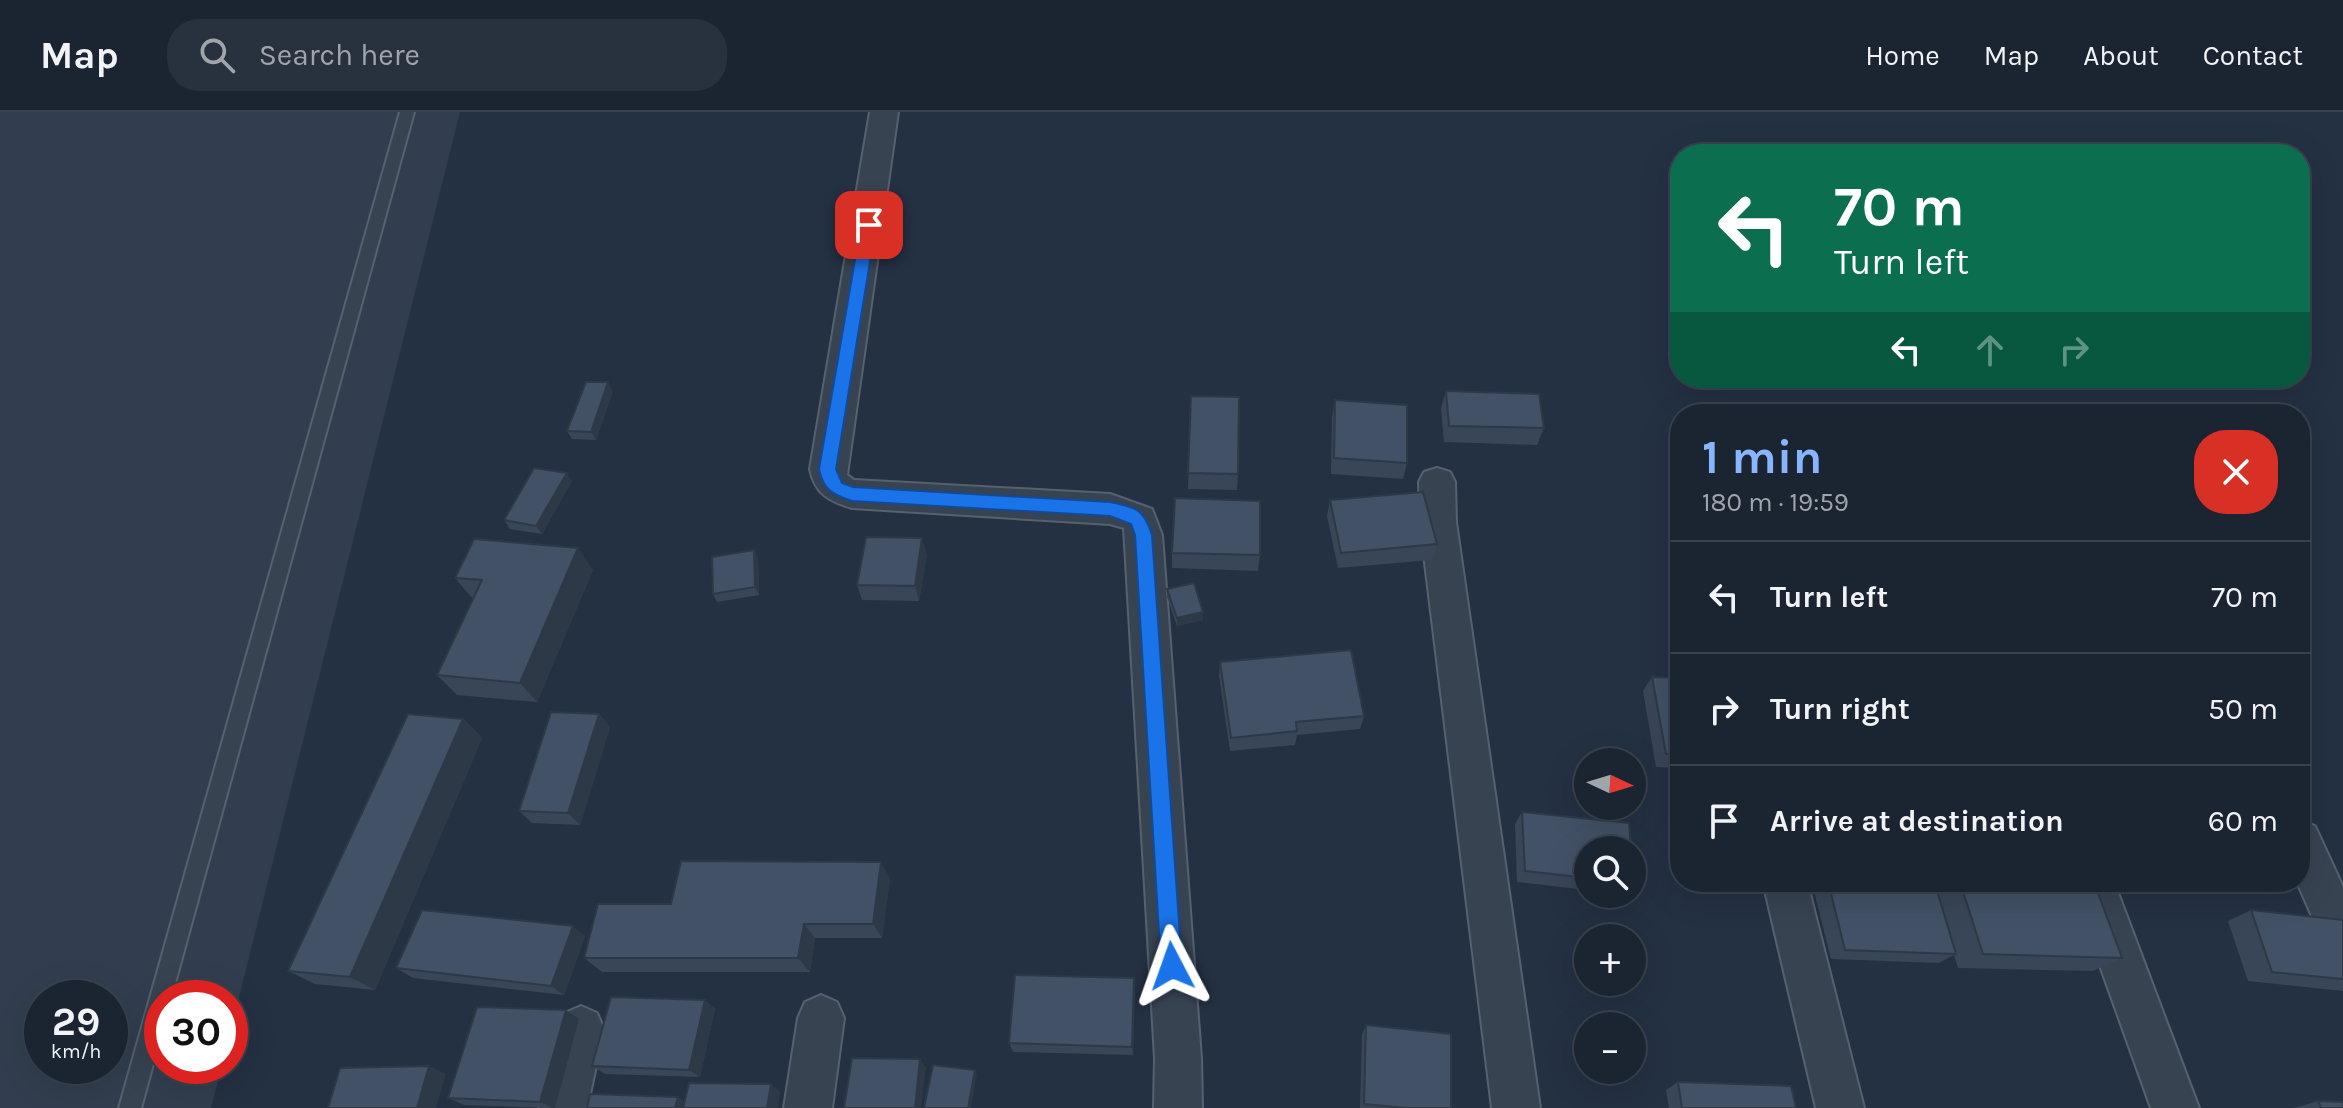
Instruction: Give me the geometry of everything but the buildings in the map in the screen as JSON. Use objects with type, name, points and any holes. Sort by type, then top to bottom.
[{"type":"street","points":[[884,112],[828,469],[830,480],[836,488],[852,494],[1110,509],[1139,519],[1144,535],[1178,1058],[1178,1108]]},
{"type":"street","points":[[1437,482],[1438,522],[1516,1108]]},
{"type":"street","points":[[2310,862],[2343,936]]},
{"type":"street","points":[[1787,892],[1840,1108]]},
{"type":"street","points":[[2096,892],[2175,1108]]},
{"type":"street","points":[[808,1108],[821,1018]]},
{"type":"street","points":[[563,1108],[581,1029]]},
{"type":"lane","points":[[130,1108],[407,112]]},
{"type":"shaded area","points":[[0,112],[460,112],[243,980],[144,980],[144,1084],[217,1084],[211,1108],[0,1108]]},
{"type":"route","points":[[869,225],[828,469],[830,480],[836,488],[852,494],[1110,509],[1139,519],[1144,535],[1172,966]]}]
